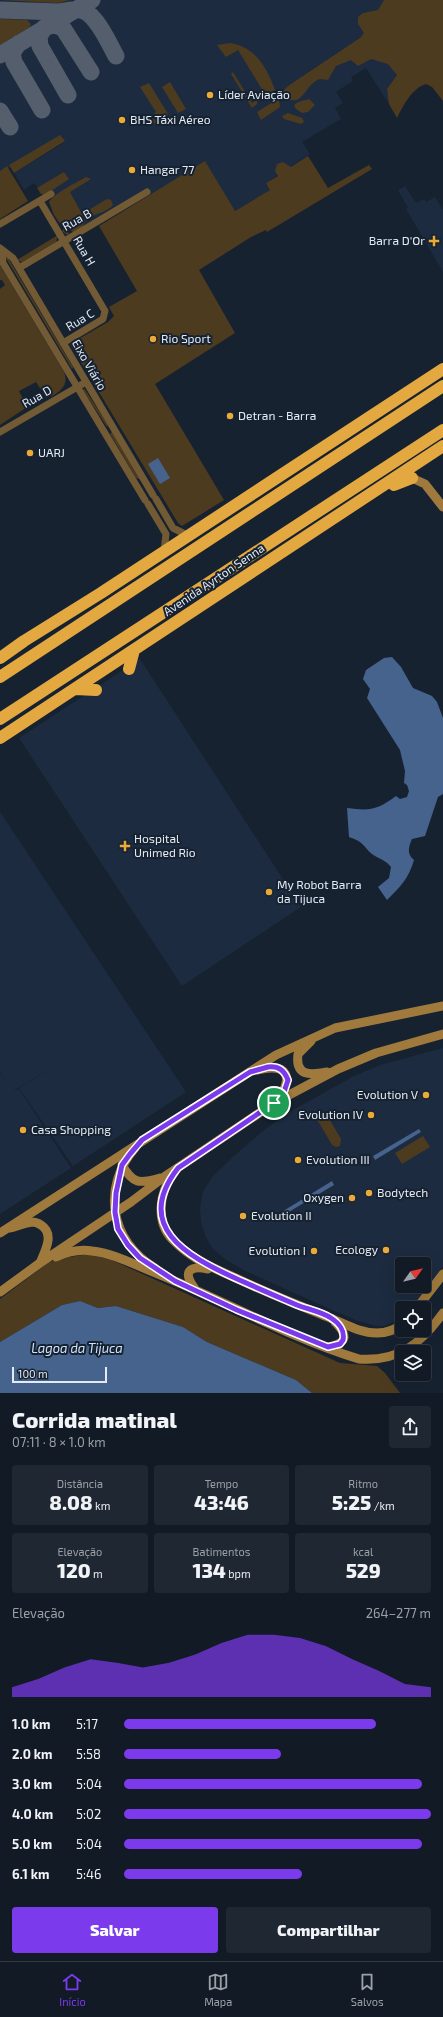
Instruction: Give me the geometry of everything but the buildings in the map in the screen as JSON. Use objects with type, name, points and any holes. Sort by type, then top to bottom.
[{"type":"highway","points":[[0,659],[48,625],[189,536],[443,369]]},
{"type":"highway","points":[[0,676],[443,386]]},
{"type":"highway","name":"Avenida Ayrton Senna","points":[[0,719],[443,430]]},
{"type":"highway","name":"Avenida Ayrton Senna","points":[[0,738],[256,568],[376,492],[443,446]]},
{"type":"highway","points":[[219,534],[288,471]]},
{"type":"highway","points":[[376,492],[412,478]]},
{"type":"highway","points":[[247,558],[292,541],[336,518]]},
{"type":"highway","points":[[0,659],[71,623],[85,621]]},
{"type":"highway","points":[[64,696],[120,641]]},
{"type":"highway","points":[[129,669],[134,650]]},
{"type":"highway","points":[[75,688],[96,690]]},
{"type":"street","name":"Rua B","points":[[19,268],[147,192]]},
{"type":"street","points":[[0,224],[51,194]]},
{"type":"street","name":"Rua H","points":[[40,201],[105,308],[106,314]]},
{"type":"street","name":"Eixo Viário","points":[[1,249],[13,258],[171,524],[179,532],[189,536]]},
{"type":"street","name":"Eixo Viário","points":[[1,249],[3,263],[76,387],[164,529]]},
{"type":"street","name":"Rua C","points":[[63,343],[98,322],[106,314]]},
{"type":"street","points":[[70,375],[79,370]]},
{"type":"street","name":"Rua D","points":[[0,432],[86,382]]},
{"type":"street","points":[[412,478],[425,484],[443,507]]},
{"type":"street","points":[[164,551],[167,540],[164,529],[171,524]]},
{"type":"street","points":[[2,1231],[276,1054],[335,1028],[353,1023],[443,1006]]},
{"type":"street","points":[[0,1292],[164,1177],[274,1103],[338,1069],[376,1053],[443,1034]]},
{"type":"street","points":[[316,1036],[298,1054],[299,1067],[304,1073],[310,1075],[338,1069]]},
{"type":"street","points":[[250,1072],[275,1067],[280,1068],[285,1073],[288,1080],[286,1086],[274,1103]]},
{"type":"street","points":[[142,1140],[122,1165],[116,1193],[115,1212],[118,1229],[128,1245],[140,1258],[175,1281]]},
{"type":"street","points":[[122,1165],[133,1180],[140,1182],[164,1177]]},
{"type":"street","points":[[178,1168],[168,1180],[162,1195],[162,1216],[164,1226],[172,1240],[200,1261],[274,1296],[331,1318],[359,1331],[376,1334],[389,1332],[395,1328]]},
{"type":"street","points":[[2,1231],[31,1222],[36,1222],[43,1226],[48,1233],[48,1242],[40,1263]]},
{"type":"street","points":[[40,1263],[66,1253],[92,1251],[105,1254],[175,1281],[237,1310],[359,1359],[376,1360],[390,1357],[406,1350],[420,1340],[442,1316]]},
{"type":"street","points":[[196,1290],[188,1280],[190,1270],[197,1266],[218,1270]]},
{"type":"street","points":[[422,1301],[443,1274]]},
{"type":"street","points":[[328,1347],[340,1344],[344,1334],[342,1329],[331,1318]]},
{"type":"shaded area","points":[[0,0],[400,0],[397,75],[387,89],[389,104],[366,68],[351,77],[353,81],[336,92],[343,103],[335,108],[341,119],[302,142],[310,154],[266,183],[270,190],[235,211],[148,194],[145,189],[74,231],[51,194],[42,192],[34,183],[24,190],[14,173],[65,142],[25,158],[6,170],[0,197]]},
{"type":"shaded area","points":[[0,0],[70,0],[58,3]]},
{"type":"shaded area","points":[[384,0],[443,0],[443,101],[432,87],[426,84],[416,89],[412,93],[397,118],[389,104],[387,89],[397,75],[388,64],[371,59],[358,66],[351,60],[336,66],[328,80],[320,79],[316,81],[300,98],[291,100],[286,98],[282,92],[288,86],[360,38],[364,33],[358,24],[358,17],[363,13],[378,10]]},
{"type":"shaded area","points":[[0,19],[27,20],[31,24],[30,27],[0,45]]},
{"type":"shaded area","points":[[230,43],[239,45],[254,54],[264,67],[275,90],[266,96],[238,50],[226,57],[217,45]]},
{"type":"shaded area","points":[[233,72],[252,103],[257,100],[257,104],[252,108],[231,74]]},
{"type":"shaded area","points":[[170,82],[186,109],[178,113],[162,87]]},
{"type":"shaded area","points":[[149,83],[168,114],[164,120],[159,123],[152,123],[149,119],[156,112],[140,87]]},
{"type":"shaded area","points":[[271,99],[279,99],[280,107],[261,120],[257,112],[273,102]]},
{"type":"shaded area","points":[[309,99],[315,105],[308,112],[302,113],[296,109],[294,105],[298,102]]},
{"type":"shaded area","points":[[288,113],[302,118],[304,122],[301,124],[284,119],[282,116]]},
{"type":"shaded area","points":[[60,135],[65,141],[14,173],[9,165]]},
{"type":"shaded area","name":"Rio Sport","points":[[308,156],[328,188],[369,165],[372,169],[267,232],[266,230],[251,237],[199,270],[235,333],[155,384],[224,500],[182,526],[178,523],[70,344],[108,322],[114,316],[109,307],[137,291],[99,226],[205,161],[235,211],[270,190],[266,183],[278,176],[275,171],[277,164],[283,162],[291,167]]},
{"type":"shaded area","points":[[7,166],[28,201],[0,219],[0,171]]},
{"type":"shaded area","points":[[64,172],[69,179],[45,195],[41,194],[37,188]]},
{"type":"shaded area","points":[[86,177],[91,179],[70,192],[82,214],[107,199],[111,200],[113,205],[88,219],[81,228],[74,233],[68,228],[69,234],[67,235],[62,231],[64,229],[54,215],[49,202],[60,192]]},
{"type":"shaded area","name":"Barra D'Or","points":[[405,186],[416,203],[424,199],[426,202],[435,197],[443,210],[443,272],[406,209],[408,207],[398,190]]},
{"type":"shaded area","points":[[58,235],[56,242],[22,262],[17,260]]},
{"type":"shaded area","points":[[6,258],[8,258],[73,367],[72,369]]},
{"type":"shaded area","points":[[0,265],[64,372],[65,384],[61,390],[51,397],[49,393],[45,396],[36,382],[19,391],[27,407],[0,425],[0,289],[5,285],[2,280],[0,280]]},
{"type":"shaded area","points":[[84,388],[108,425],[107,427],[83,390]]},
{"type":"shaded area","points":[[112,432],[139,479],[136,478],[110,434]]},
{"type":"shaded area","points":[[140,659],[301,907],[182,986],[19,738]]},
{"type":"shaded area","points":[[0,812],[186,1092],[73,1166],[19,1088],[58,1064],[13,1091],[19,1089],[71,1168],[0,1214],[0,1073],[7,1082],[0,1072]]},
{"type":"shaded area","points":[[443,1048],[443,1266],[431,1282],[431,1257],[395,1257],[395,1293],[422,1293],[416,1301],[395,1301],[395,1322],[384,1326],[376,1326],[355,1320],[243,1270],[225,1259],[212,1248],[205,1235],[201,1222],[200,1208],[203,1192],[212,1177],[263,1131],[286,1114],[352,1077],[380,1065]]},
{"type":"shaded area","points":[[324,1114],[327,1115],[341,1139],[340,1146],[336,1147],[332,1145],[318,1121],[318,1117]]},
{"type":"shaded area","points":[[423,1136],[430,1147],[402,1164],[395,1153]]},
{"type":"shaded area","points":[[96,1253],[340,1363],[377,1366],[385,1373],[400,1393],[312,1393],[296,1380],[207,1342],[183,1327],[116,1306],[98,1308],[80,1301],[62,1305],[0,1342],[0,1299],[49,1262]]},
{"type":"water","points":[[158,458],[170,478],[160,484],[148,464]]},
{"type":"water","points":[[392,657],[401,667],[413,688],[432,696],[437,702],[443,718],[443,794],[438,797],[425,836],[412,839],[409,847],[409,853],[411,858],[414,860],[410,872],[387,900],[378,887],[389,878],[391,867],[385,861],[372,854],[360,842],[349,837],[347,808],[368,809],[378,807],[396,796],[400,799],[407,797],[409,791],[407,785],[404,783],[405,771],[400,750],[367,698],[370,689],[363,679],[366,670],[384,658]]},
{"type":"water","points":[[419,1129],[421,1132],[375,1160],[373,1156]]},
{"type":"water","points":[[332,1181],[334,1185],[282,1216],[280,1213]]},
{"type":"water","name":"Lagoa da Tijuca","points":[[80,1301],[98,1308],[116,1306],[183,1327],[207,1342],[296,1380],[312,1393],[0,1393],[0,1342],[62,1305]]},
{"type":"taxiway","points":[[0,55],[92,0]]},
{"type":"taxiway","points":[[0,10],[59,12],[72,10]]},
{"type":"taxiway","points":[[76,10],[89,14],[100,27],[116,56]]},
{"type":"taxiway","points":[[48,26],[55,25],[63,28],[91,72]]},
{"type":"taxiway","points":[[44,28],[39,37],[40,46],[68,95]]},
{"type":"taxiway","points":[[19,43],[12,53],[14,62],[42,110]]},
{"type":"taxiway","points":[[0,111],[10,127]]},
{"type":"place","name":"Líder Aviação","points":[[210,95]]},
{"type":"place","name":"BHS Táxi Aéreo","points":[[122,120]]},
{"type":"place","name":"Hangar 77","points":[[132,170]]},
{"type":"place","name":"Barra D'Or","points":[[434,241]]},
{"type":"place","name":"Rio Sport","points":[[153,339]]},
{"type":"place","name":"Detran - Barra","points":[[230,416]]},
{"type":"place","name":"UARJ","points":[[30,453]]},
{"type":"place","name":"Hospital Unimed Rio","points":[[125,846]]},
{"type":"place","name":"My Robot Barra da Tijuca","points":[[269,892]]},
{"type":"place","name":"Evolution V","points":[[426,1095]]},
{"type":"place","name":"Evolution IV","points":[[371,1115]]},
{"type":"place","name":"Casa Shopping","points":[[23,1130]]},
{"type":"place","name":"Evolution III","points":[[298,1160]]},
{"type":"place","name":"Bodytech","points":[[369,1193]]},
{"type":"place","name":"Oxygen","points":[[352,1198]]},
{"type":"place","name":"Evolution II","points":[[243,1216]]},
{"type":"place","name":"Ecology","points":[[386,1250]]},
{"type":"place","name":"Evolution I","points":[[314,1251]]},
{"type":"route","points":[[268,1067],[280,1068],[285,1073],[288,1080],[284,1092],[274,1103],[178,1168],[168,1180],[162,1195],[162,1216],[164,1226],[172,1240],[200,1261],[274,1296],[331,1318],[342,1329],[344,1334],[343,1340],[336,1346],[328,1347],[237,1310],[175,1281],[140,1258],[128,1245],[118,1229],[115,1212],[116,1193],[122,1165],[142,1140],[250,1072],[268,1067]]}]
